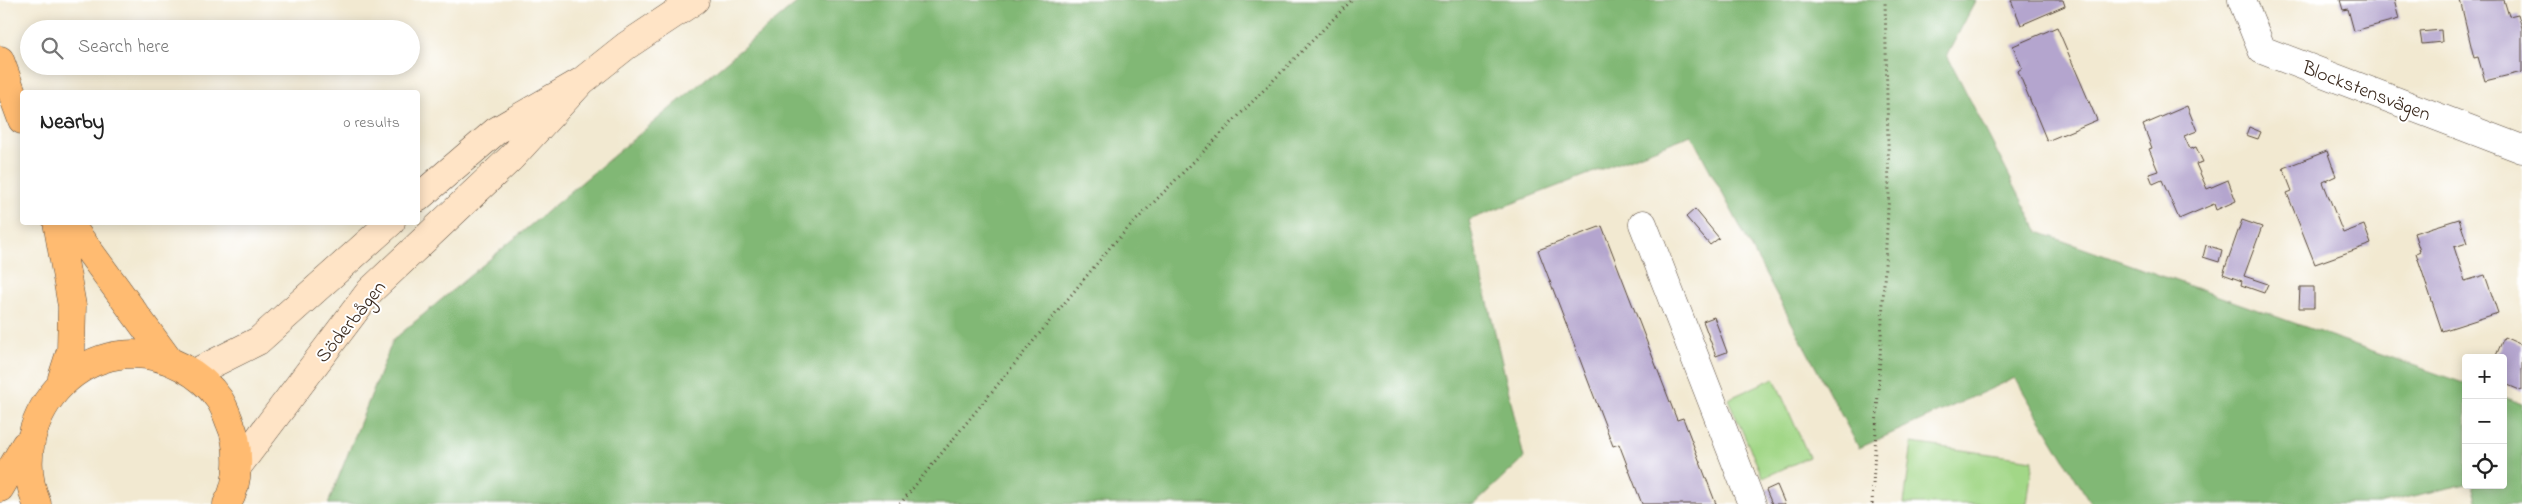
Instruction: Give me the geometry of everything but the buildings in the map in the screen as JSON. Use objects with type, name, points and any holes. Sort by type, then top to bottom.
[{"type":"main road","points":[[0,60],[20,115]]},
{"type":"main road","points":[[0,488],[26,445],[38,408],[62,378],[71,350],[72,306],[58,225]]},
{"type":"main road","points":[[70,225],[168,359]]},
{"type":"main road","points":[[62,378],[95,360],[131,353],[168,359],[194,373],[219,398],[234,431],[238,466],[227,504]]},
{"type":"main road","points":[[26,445],[28,487],[36,504]]},
{"type":"street","name":"Söderbågen","points":[[420,196],[496,131],[582,81],[626,46],[696,0]]},
{"type":"street","name":"Blockstensvägen","points":[[2242,0],[2262,50],[2522,149]]},
{"type":"street","name":"Söderbågen","points":[[238,466],[370,291],[512,158],[582,81]]},
{"type":"street","points":[[1643,224],[1752,504]]},
{"type":"street","name":"Söderbågen","points":[[194,373],[258,342],[388,225]]},
{"type":"path","points":[[900,504],[1112,245],[1352,0]]},
{"type":"path","points":[[1872,504],[1889,190],[1885,0]]},
{"type":"green space","points":[[800,0],[1976,0],[1947,55],[2038,232],[2462,383],[2462,485],[2378,504],[2091,504],[2015,378],[1859,448],[1691,135],[1469,220],[1524,458],[1475,504],[328,504],[393,340]]},
{"type":"green space","points":[[1774,378],[1809,457],[1763,478],[1728,399]]},
{"type":"green space","points":[[2507,398],[2522,404],[2522,504],[2477,504],[2473,489],[2507,489]]},
{"type":"green space","points":[[1912,443],[2033,460],[2027,504],[1904,504]]}]
